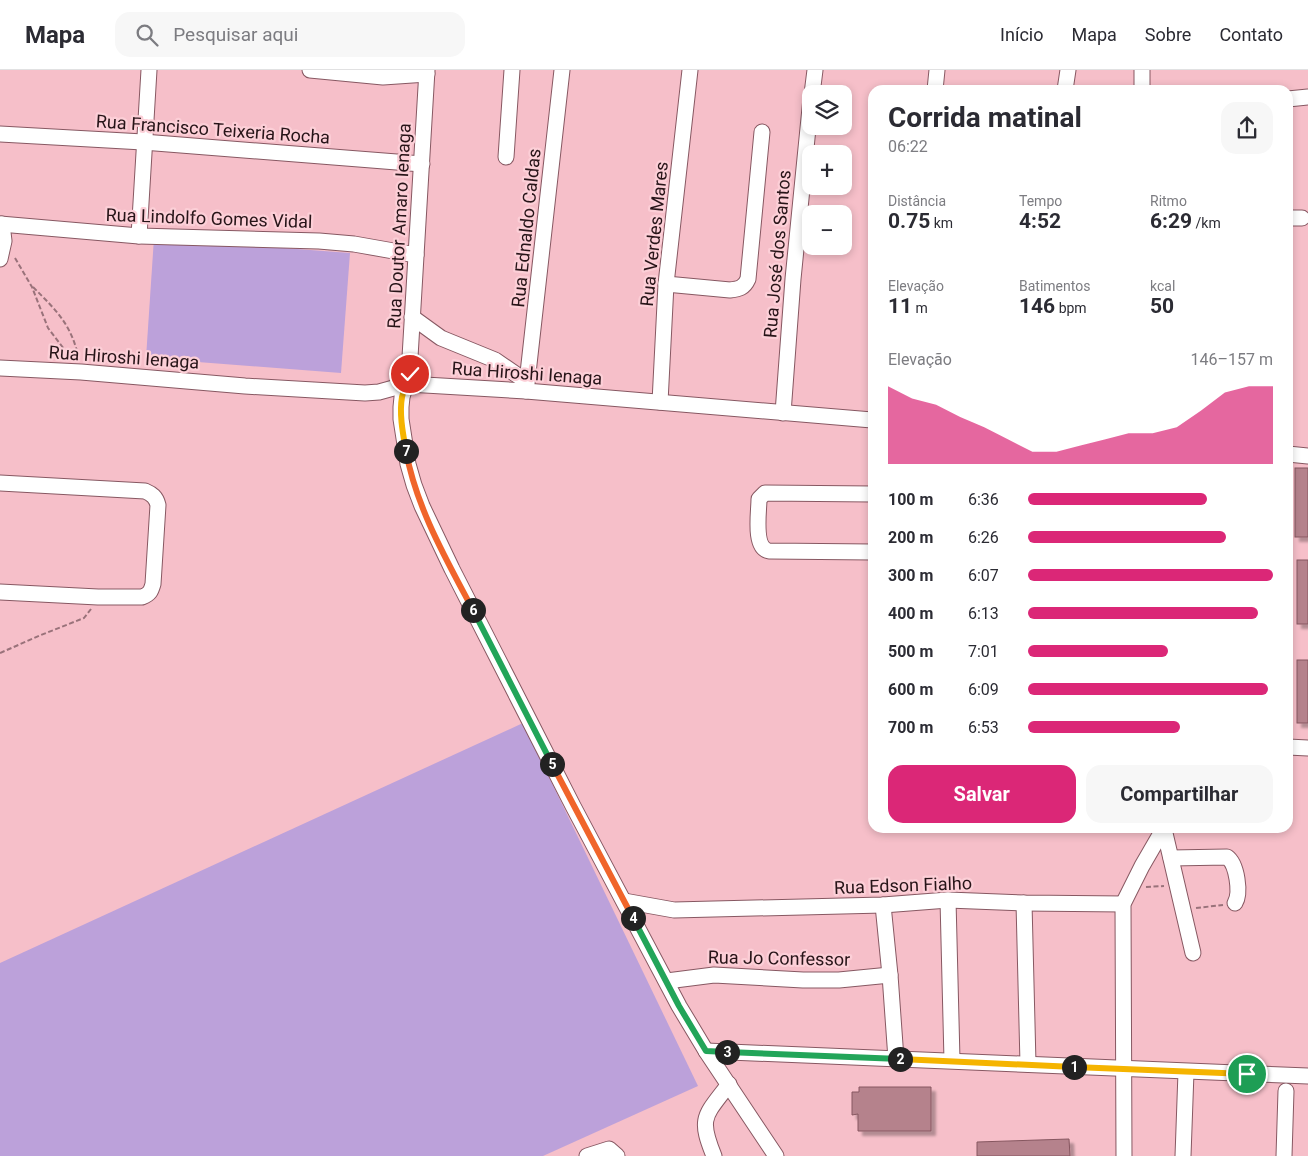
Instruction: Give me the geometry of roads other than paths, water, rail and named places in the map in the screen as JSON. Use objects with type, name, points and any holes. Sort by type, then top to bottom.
[{"type":"street","points":[[139,236],[143,142],[149,70]]},
{"type":"street","points":[[310,70],[383,77],[427,72]]},
{"type":"street","points":[[506,157],[512,70]]},
{"type":"street","name":"Rua Ednaldo Caldas","points":[[527,386],[562,70]]},
{"type":"street","name":"Rua Verdes Mares","points":[[660,402],[666,284],[690,70]]},
{"type":"street","points":[[813,85],[815,70]]},
{"type":"street","points":[[936,85],[937,70]]},
{"type":"street","points":[[1066,85],[1068,70]]},
{"type":"street","points":[[1142,70],[1142,85]]},
{"type":"street","name":"Rua Doutor Amaro Ienaga","points":[[427,72],[408,384],[402,397],[401,420],[408,464],[414,485],[452,570],[683,1014],[776,1156]]},
{"type":"street","points":[[1293,98],[1308,97]]},
{"type":"street","points":[[666,284],[730,290],[739,290],[745,285],[748,279],[762,132]]},
{"type":"street","name":"Rua Francisco Teixeria Rocha","points":[[0,134],[143,142],[422,164]]},
{"type":"street","name":"Rua José dos Santos","points":[[783,413],[793,279],[807,135]]},
{"type":"street","points":[[0,259],[4,242],[1,224]]},
{"type":"street","name":"Rua Lindolfo Gomes Vidal","points":[[1,224],[139,236],[319,240],[416,255]]},
{"type":"street","points":[[412,317],[442,338],[495,360],[527,386]]},
{"type":"street","name":"Rua Hiroshi Ienaga","points":[[0,368],[81,372],[245,386],[365,393],[379,392],[408,384],[527,386],[660,402],[868,420]]},
{"type":"street","points":[[1293,454],[1308,456]]},
{"type":"street","points":[[0,483],[145,491],[152,494],[157,500],[158,505],[153,584],[151,592],[142,597],[98,597],[0,592]]},
{"type":"street","points":[[868,494],[765,492],[759,499],[758,538],[761,547],[769,551],[868,552]]},
{"type":"street","points":[[1293,747],[1308,748]]},
{"type":"street","points":[[1124,1156],[1124,904],[1142,866],[1161,833]]},
{"type":"street","points":[[1165,833],[1193,953]]},
{"type":"street","points":[[1171,858],[1227,857],[1233,862],[1238,885],[1235,903]]},
{"type":"street","points":[[948,900],[952,1060]]},
{"type":"street","name":"Rua Edson Fialho","points":[[624,901],[674,910],[883,905],[948,900],[1124,904]]},
{"type":"street","points":[[1024,903],[1028,1064]]},
{"type":"street","points":[[883,905],[896,1059]]},
{"type":"street","name":"Rua Jo Confessor","points":[[667,982],[714,975],[839,980],[890,975]]},
{"type":"street","points":[[706,1051],[1308,1076]]},
{"type":"street","points":[[1183,1156],[1186,1072]]},
{"type":"street","points":[[714,1156],[704,1132],[705,1121],[709,1111],[729,1084]]},
{"type":"street","points":[[1284,1156],[1286,1091]]},
{"type":"street","points":[[587,1156],[609,1149],[618,1156]]}]
